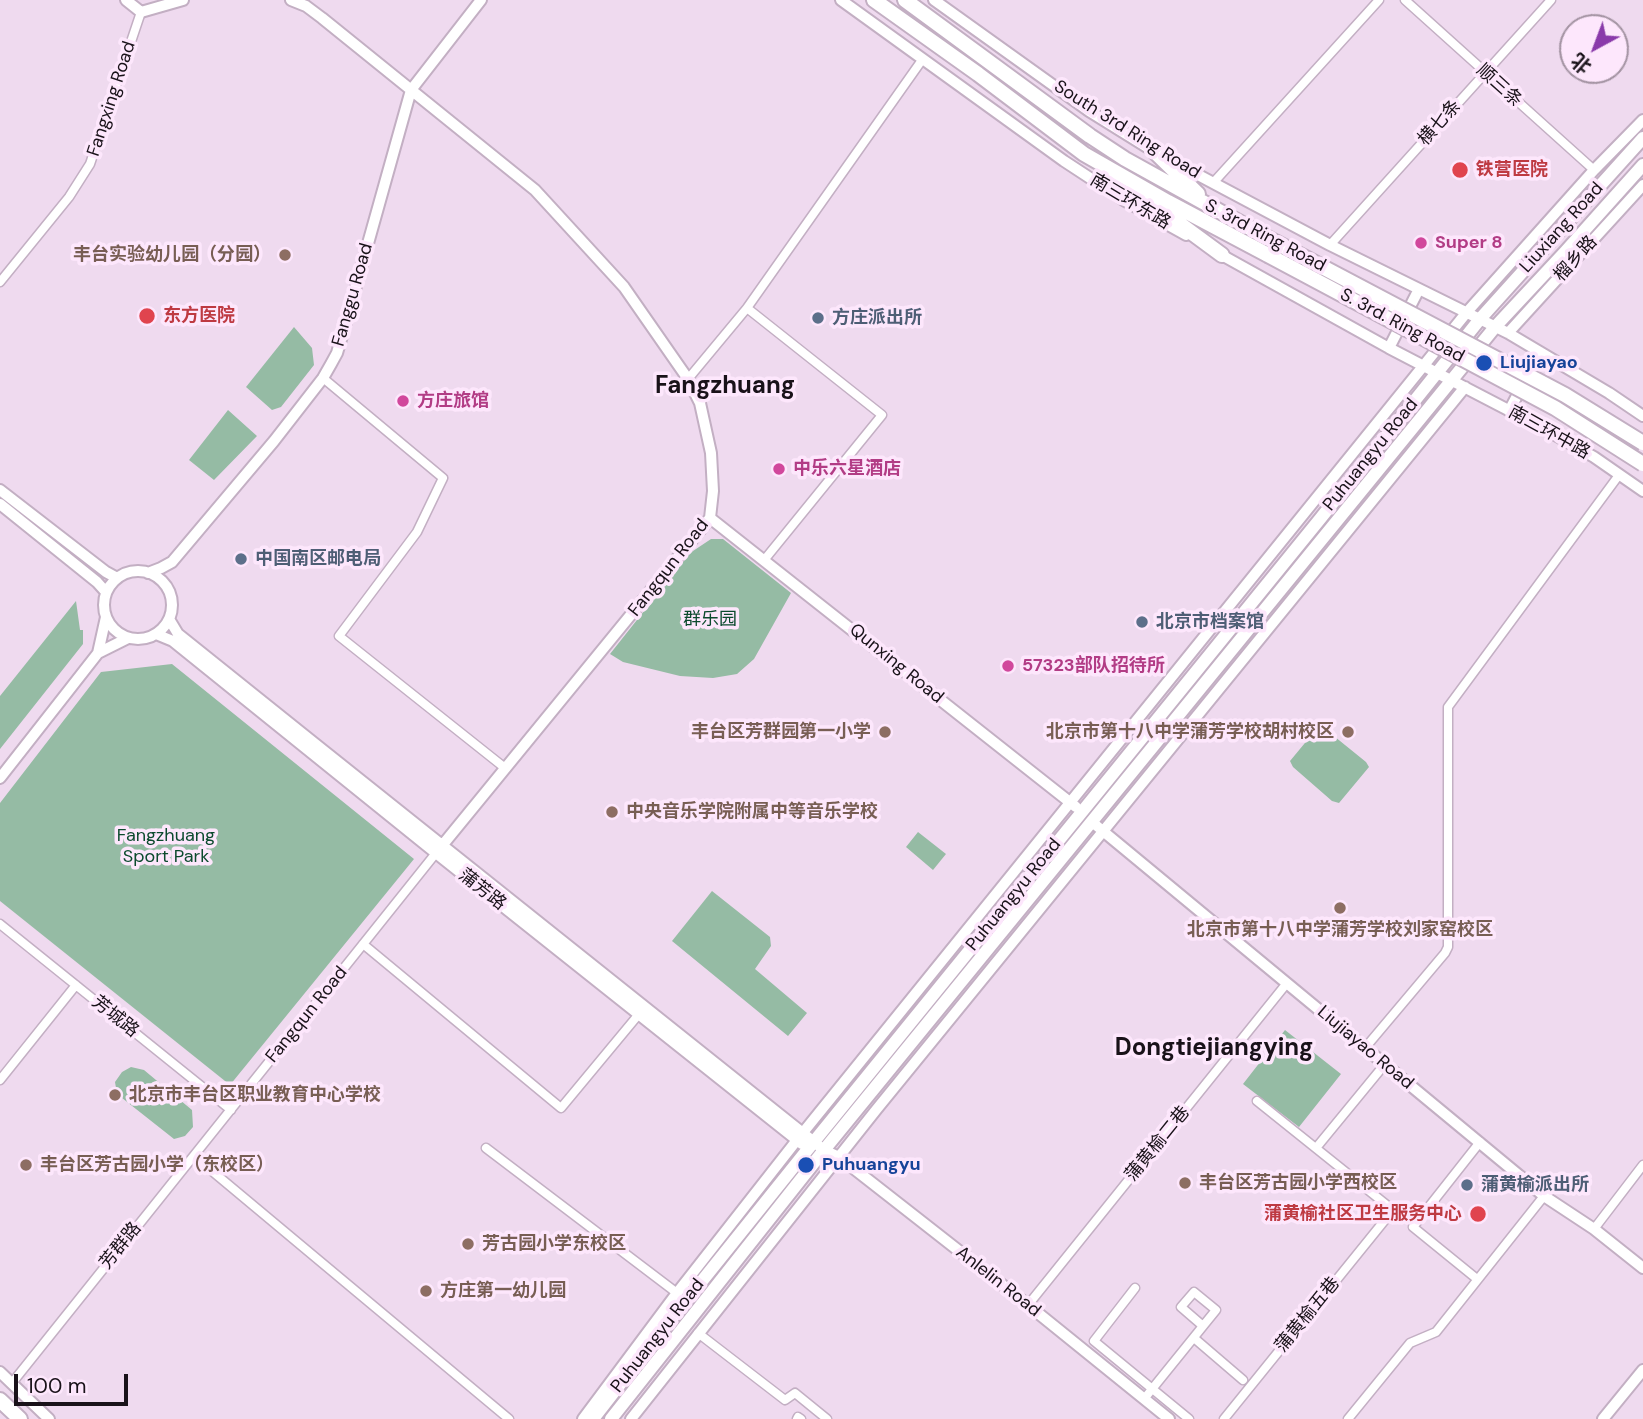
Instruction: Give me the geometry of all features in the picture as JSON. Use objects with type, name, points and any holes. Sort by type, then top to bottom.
[{"type":"highway","name":"S. 3rd Ring Road","points":[[874,0],[1084,154],[1168,202],[1271,249],[1565,395],[1643,443]]},
{"type":"highway","name":"S. 3rd Ring Road","points":[[905,0],[1113,151],[1212,207],[1271,249]]},
{"type":"highway","points":[[1156,152],[1212,207]]},
{"type":"highway","points":[[1084,154],[1222,255]]},
{"type":"highway","name":"S. 3rd. Ring Road","points":[[1271,249],[1556,408],[1643,464]]},
{"type":"highway","points":[[0,1400],[20,1419]]},
{"type":"main road","name":"Liuxiang Road","points":[[1437,373],[1480,319],[1643,138]]},
{"type":"main road","name":"Liuxiang Road","points":[[1452,380],[1495,327],[1643,165]]},
{"type":"main road","name":"Puhuangyu Road","points":[[593,1419],[811,1145],[1437,373]]},
{"type":"main road","name":"Puhuangyu Road","points":[[611,1419],[824,1150],[1452,380]]},
{"type":"main road","points":[[645,1352],[653,1325]]},
{"type":"street","points":[[126,0],[141,12],[183,0]]},
{"type":"street","points":[[291,0],[306,6],[411,90]]},
{"type":"street","name":"Fanggu Road","points":[[172,562],[323,378],[337,352],[411,90],[481,0]]},
{"type":"street","name":"南三环东路","points":[[841,0],[1073,167],[1125,201],[1389,348],[1452,380]]},
{"type":"street","name":"South 3rd Ring Road","points":[[934,0],[1088,111],[1156,152],[1330,245],[1495,327]]},
{"type":"street","points":[[1213,183],[1379,0]]},
{"type":"street","name":"顺三条","points":[[1405,0],[1594,170]]},
{"type":"street","name":"横七条","points":[[1330,245],[1551,0]]},
{"type":"street","name":"Fangxing Road","points":[[0,282],[69,197],[90,164],[141,12]]},
{"type":"street","points":[[688,379],[747,308],[922,60]]},
{"type":"street","name":"Fangqun Road","points":[[230,1110],[710,517],[713,491],[711,453],[700,404],[688,379],[624,287],[536,190],[411,90]]},
{"type":"street","points":[[583,1419],[800,1136],[1467,312],[1594,170],[1643,120]]},
{"type":"street","name":"榴乡路","points":[[1508,333],[1643,185]]},
{"type":"street","points":[[1389,348],[1419,289]]},
{"type":"street","points":[[747,308],[882,415],[765,559]]},
{"type":"street","points":[[1495,327],[1643,416]]},
{"type":"street","points":[[1509,411],[1540,352]]},
{"type":"street","points":[[323,378],[443,478],[417,532],[339,636],[505,768]]},
{"type":"street","name":"南三环中路","points":[[1452,380],[1594,457],[1643,491]]},
{"type":"street","points":[[631,1419],[839,1157],[1465,387]]},
{"type":"street","points":[[1365,1048],[1448,947],[1448,707],[1619,475]]},
{"type":"street","points":[[0,489],[117,578]]},
{"type":"street","points":[[0,504],[106,592]]},
{"type":"street","name":"Qunxing Road","points":[[710,517],[1082,812]]},
{"type":"street","points":[[148,573],[172,562]]},
{"type":"street","points":[[166,587],[172,562]]},
{"type":"street","points":[[129,572],[148,573],[158,578],[166,587],[172,603],[169,619],[164,628],[156,634],[144,639],[128,638],[116,631],[106,617],[106,592],[117,578],[129,572]]},
{"type":"street","points":[[98,653],[106,617]]},
{"type":"street","name":"蒲芳路","points":[[169,619],[178,634],[639,1014],[800,1136]]},
{"type":"street","points":[[1257,620],[1276,620]]},
{"type":"street","name":"蒲芳路","points":[[156,634],[173,640],[811,1145],[824,1150]]},
{"type":"street","points":[[0,778],[98,653],[128,638]]},
{"type":"street","name":"Liujiayao Road","points":[[1092,822],[1544,1196],[1594,1229],[1643,1268]]},
{"type":"street","name":"芳城路","points":[[0,924],[230,1110]]},
{"type":"street","points":[[363,944],[561,1108],[639,1014]]},
{"type":"street","name":"蒲黄榆二巷","points":[[1028,1305],[1287,984]]},
{"type":"street","points":[[0,1080],[76,985]]},
{"type":"street","points":[[1257,1101],[1316,1148],[1385,1063]]},
{"type":"street","name":"芳群路","points":[[12,1383],[230,1110]]},
{"type":"street","points":[[1477,1279],[1413,1227],[1480,1142]]},
{"type":"street","points":[[486,1147],[677,1293]]},
{"type":"street","name":"蒲黄榆五巷","points":[[1224,1419],[1393,1210],[1316,1148]]},
{"type":"street","name":"Anlelin Road","points":[[824,1150],[839,1157],[1169,1419]]},
{"type":"street","points":[[194,1156],[509,1419]]},
{"type":"street","points":[[1594,1229],[1643,1165]]},
{"type":"street","points":[[1348,1419],[1410,1343],[1436,1332],[1544,1196]]},
{"type":"street","points":[[1135,1289],[1094,1341],[1189,1419]]},
{"type":"street","points":[[1144,1399],[1203,1326]]},
{"type":"street","points":[[698,1333],[785,1400],[795,1393],[827,1419]]},
{"type":"street","points":[[1194,1338],[1243,1380]]},
{"type":"street","points":[[1603,1419],[1643,1370]]},
{"type":"street","points":[[0,1372],[49,1419]]},
{"type":"green space","points":[[294,327],[312,348],[314,365],[281,407],[272,410],[246,387]]},
{"type":"green space","points":[[228,410],[257,436],[214,480],[189,460]]},
{"type":"green space","name":"群乐园","points":[[711,539],[723,539],[791,593],[754,659],[737,674],[713,678],[680,676],[623,662],[610,654],[690,553]]},
{"type":"green space","points":[[76,601],[80,630],[83,630],[83,644],[0,749],[0,696]]},
{"type":"green space","name":"Fangzhuang Sport Park","points":[[172,664],[414,859],[230,1085],[0,901],[0,803],[101,672]]},
{"type":"green space","points":[[1319,726],[1369,767],[1339,803],[1332,801],[1293,767],[1290,761]]},
{"type":"green space","points":[[918,832],[946,854],[933,870],[906,847]]},
{"type":"green space","points":[[712,891],[770,937],[771,946],[755,969],[807,1013],[788,1036],[672,941]]},
{"type":"green space","points":[[1285,1030],[1341,1074],[1299,1127],[1243,1084]]},
{"type":"green space","points":[[131,1067],[144,1070],[192,1110],[193,1127],[185,1136],[174,1139],[117,1094],[115,1082],[122,1072]]},
{"type":"place","name":"铁营医院","points":[[1460,170]]},
{"type":"place","name":"Super 8","points":[[1421,243]]},
{"type":"place","name":"丰台实验幼儿园（分园）","points":[[285,255]]},
{"type":"place","name":"东方医院","points":[[147,316]]},
{"type":"place","name":"方庄派出所","points":[[818,318]]},
{"type":"place","name":"Liujiayao","points":[[1484,363]]},
{"type":"place","name":"方庄旅馆","points":[[403,401]]},
{"type":"place","name":"中乐六星酒店","points":[[779,469]]},
{"type":"place","name":"中国南区邮电局","points":[[241,559]]},
{"type":"place","name":"北京市档案馆","points":[[1142,622]]},
{"type":"place","name":"57323部队招待所","points":[[1008,666]]},
{"type":"place","name":"丰台区芳群园第一小学","points":[[885,732]]},
{"type":"place","name":"北京市第十八中学蒲芳学校胡村校区","points":[[1348,732]]},
{"type":"place","name":"中央音乐学院附属中等音乐学校","points":[[612,812]]},
{"type":"place","name":"北京市第十八中学蒲芳学校刘家窑校区","points":[[1340,908]]},
{"type":"place","name":"北京市丰台区职业教育中心学校","points":[[115,1095]]},
{"type":"place","name":"丰台区芳古园小学（东校区）","points":[[26,1165]]},
{"type":"place","name":"Puhuangyu","points":[[806,1165]]},
{"type":"place","name":"丰台区芳古园小学西校区","points":[[1185,1183]]},
{"type":"place","name":"蒲黄榆派出所","points":[[1467,1185]]},
{"type":"place","name":"蒲黄榆社区卫生服务中心","points":[[1478,1214]]},
{"type":"place","name":"芳古园小学东校区","points":[[468,1244]]},
{"type":"place","name":"方庄第一幼儿园","points":[[426,1291]]},
{"type":"district","name":"Fangzhuang","points":[[725,387]]},
{"type":"district","name":"Dongtiejiangying","points":[[1214,1049]]}]
